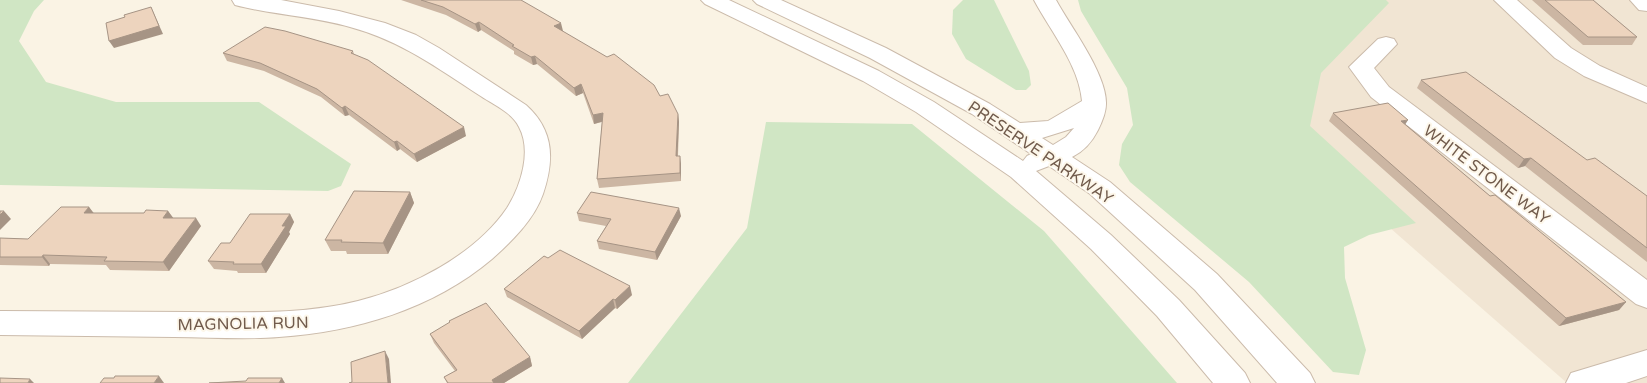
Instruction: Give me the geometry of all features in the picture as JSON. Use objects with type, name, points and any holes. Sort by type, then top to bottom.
[{"type":"street","name":"PRESERVE PARKWAY","points":[[712,0],[871,76],[925,107],[1020,170],[1101,242],[1161,302],[1233,383]]},
{"type":"street","name":"PRESERVE PARKWAY","points":[[764,0],[878,53],[982,109],[1100,188],[1206,282],[1298,383]]},
{"type":"street","points":[[1020,170],[1067,149],[1080,138],[1087,128],[1094,104],[1086,75],[1045,0]]},
{"type":"street","points":[[1505,0],[1563,52],[1616,84],[1647,96]]},
{"type":"street","points":[[1641,0],[1647,4]]},
{"type":"street","name":"MAGNOLIA RUN","points":[[0,323],[277,325],[318,322],[394,302],[448,276],[496,239],[523,208],[533,187],[537,173],[538,156],[532,128],[526,118],[511,105],[433,54],[397,36],[340,16],[242,1]]},
{"type":"street","name":"WHITE STONE WAY","points":[[1386,44],[1360,67],[1380,92],[1647,296]]},
{"type":"street","points":[[1015,131],[1040,131],[1065,124],[1094,104]]},
{"type":"street","points":[[1583,383],[1647,363]]},
{"type":"shaded area","points":[[1367,0],[1647,0],[1647,383],[1567,383],[1268,121]]},
{"type":"green space","points":[[0,0],[44,0],[34,11],[19,41],[46,82],[116,102],[259,102],[351,164],[341,186],[328,191],[0,185]]},
{"type":"green space","points":[[963,0],[994,0],[1029,71],[1031,85],[1026,90],[1016,90],[966,59],[952,34],[953,10]]},
{"type":"green space","points":[[1078,0],[1386,0],[1389,3],[1321,73],[1310,126],[1416,223],[1369,235],[1344,247],[1345,278],[1366,350],[1359,375],[1333,372],[1249,282],[1130,182],[1119,165],[1122,144],[1133,125],[1127,88],[1081,11]]},
{"type":"green space","points":[[766,122],[912,124],[1044,231],[1177,383],[628,383],[747,228]]},
{"type":"building","points":[[421,0],[521,0],[561,23],[554,26],[607,57],[614,54],[654,85],[660,96],[668,94],[678,114],[676,156],[680,156],[680,173],[597,179],[603,113],[593,115],[581,84],[574,88],[535,56],[531,57],[512,46],[514,45],[479,22],[475,24],[443,7]]},
{"type":"building","points":[[1545,0],[1593,0],[1637,37],[1588,37]]},
{"type":"building","points":[[151,7],[159,26],[109,41],[106,23],[125,17],[124,15]]},
{"type":"building","points":[[265,27],[353,51],[351,53],[368,60],[464,127],[414,154],[397,141],[394,142],[345,106],[342,108],[317,89],[260,63],[223,53]]},
{"type":"building","points":[[1466,72],[1587,160],[1595,158],[1647,196],[1647,248],[1531,158],[1524,159],[1421,80]]},
{"type":"building","points":[[1388,103],[1408,120],[1401,121],[1490,196],[1495,195],[1626,302],[1566,318],[1333,113]]},
{"type":"building","points":[[354,191],[410,192],[383,243],[325,240]]},
{"type":"building","points":[[591,192],[679,208],[655,252],[597,241],[611,219],[577,213]]},
{"type":"building","points":[[61,207],[89,207],[84,213],[144,213],[146,210],[168,211],[163,218],[196,218],[163,262],[104,261],[107,257],[43,255],[42,257],[0,257],[0,238],[28,239]]},
{"type":"building","points":[[250,214],[290,214],[282,226],[286,226],[261,264],[233,264],[234,262],[208,261],[221,243],[230,243]]},
{"type":"building","points":[[560,250],[630,286],[579,331],[504,289],[544,256],[548,258]]},
{"type":"building","points":[[486,303],[530,357],[492,380],[494,383],[448,383],[444,377],[457,370],[430,334],[449,321]]},
{"type":"building","points":[[385,351],[388,383],[349,383],[352,382],[351,362]]},
{"type":"building","points":[[115,376],[159,376],[154,383],[100,383],[104,378],[114,378]]},
{"type":"building","points":[[0,378],[30,379],[28,383],[0,383]]},
{"type":"building","points":[[248,378],[282,378],[279,383],[209,383],[246,381]]}]
